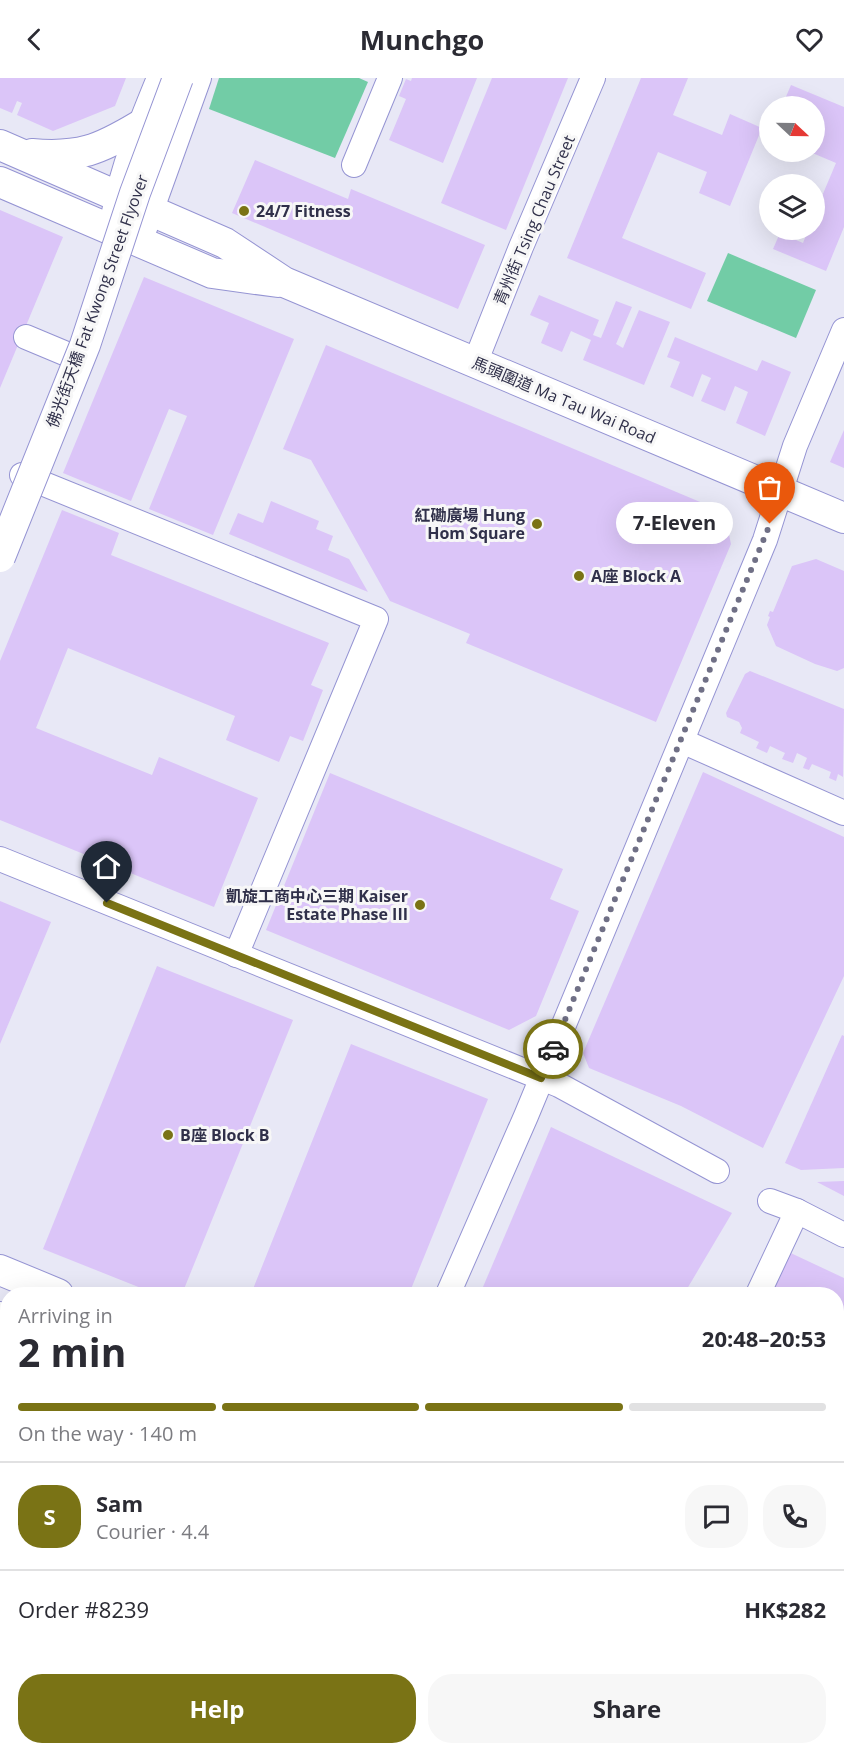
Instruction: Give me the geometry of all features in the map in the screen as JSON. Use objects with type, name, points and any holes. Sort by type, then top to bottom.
[{"type":"main road","name":"佛光街天橋 Fat Kwong Street Flyover","points":[[0,517],[70,344],[123,188],[164,78]]},
{"type":"main road","name":"佛光街天橋 Fat Kwong Street Flyover","points":[[0,557],[85,345],[135,193],[178,78]]},
{"type":"main road","points":[[8,149],[65,156],[105,146],[139,126]]},
{"type":"main road","name":"馬頭圍道 Ma Tau Wai Road","points":[[8,149],[225,243],[284,282],[844,518]]},
{"type":"main road","name":"馬頭圍道 Ma Tau Wai Road","points":[[0,182],[212,273],[284,282]]},
{"type":"main road","points":[[0,1270],[41,1287]]},
{"type":"street","points":[[0,528],[69,355],[97,277],[117,196],[139,126],[159,78]]},
{"type":"street","points":[[140,242],[199,78]]},
{"type":"street","points":[[354,165],[390,78]]},
{"type":"street","name":"青州街 Tsing Chau Street","points":[[476,363],[521,247],[593,78]]},
{"type":"street","points":[[451,1287],[541,1078],[765,540],[795,446],[844,330]]},
{"type":"street","points":[[26,337],[69,355]]},
{"type":"street","points":[[22,475],[375,619],[236,955]]},
{"type":"street","points":[[682,741],[844,813]]},
{"type":"street","points":[[0,859],[559,1085],[717,1171]]},
{"type":"street","points":[[770,1201],[797,1211],[844,1235]]},
{"type":"street","points":[[761,1287],[797,1211]]},
{"type":"green space","points":[[219,78],[359,78],[368,82],[335,158],[209,109]]},
{"type":"green space","points":[[728,253],[816,290],[796,338],[707,301]]},
{"type":"building","points":[[0,78],[126,78],[115,106],[53,131],[17,115],[22,103],[17,101],[12,113],[0,108]]},
{"type":"building","points":[[412,78],[477,78],[443,163],[389,140],[406,99],[399,96],[406,79],[411,81]]},
{"type":"building","points":[[492,78],[568,78],[506,230],[441,203]]},
{"type":"building","points":[[641,78],[688,78],[673,115],[722,135],[730,114],[759,127],[759,135],[730,206],[699,193],[707,172],[658,152],[622,238],[706,273],[691,309],[567,258]]},
{"type":"building","points":[[791,85],[818,96],[786,96]]},
{"type":"building","points":[[825,99],[844,107],[844,227],[826,271],[773,249],[777,240],[796,240],[803,243],[804,240],[825,240],[825,189],[836,163],[825,158]]},
{"type":"building","points":[[255,160],[348,199],[351,189],[485,245],[458,309],[232,213]]},
{"type":"building","points":[[0,210],[63,237],[0,388]]},
{"type":"building","points":[[144,277],[294,339],[213,535],[149,509],[187,416],[169,409],[131,501],[63,473]]},
{"type":"building","points":[[539,295],[599,320],[593,335],[601,338],[616,301],[632,307],[616,344],[623,348],[639,310],[670,322],[644,385],[583,360],[591,340],[571,331],[562,352],[541,343],[549,323],[530,315]]},
{"type":"building","points":[[675,337],[757,371],[762,360],[791,372],[765,436],[736,423],[748,392],[735,386],[725,411],[701,401],[711,378],[702,374],[693,397],[670,387],[680,362],[667,357]]},
{"type":"building","name":"紅磡廣場 Hung Hom Square","points":[[326,345],[724,512],[731,544],[656,722],[466,643],[470,634],[390,601],[311,460],[283,449]]},
{"type":"building","points":[[844,430],[844,468],[830,462]]},
{"type":"building","points":[[271,501],[319,521],[316,529],[333,536],[328,550],[349,559],[368,592],[229,534],[238,513],[263,523]]},
{"type":"building","points":[[62,510],[119,533],[111,555],[329,643],[311,685],[323,690],[303,741],[290,736],[279,762],[226,740],[235,716],[68,648],[36,728],[152,775],[159,757],[258,798],[214,907],[0,820],[0,661]]},
{"type":"building","points":[[816,559],[844,571],[844,668],[837,671],[815,664],[776,646],[767,625],[770,611],[773,612],[792,566]]},
{"type":"building","points":[[750,671],[844,709],[843,777],[838,774],[836,781],[829,778],[831,772],[812,764],[809,770],[803,768],[807,758],[797,753],[793,763],[782,759],[785,753],[770,746],[767,753],[756,748],[759,742],[740,733],[742,728],[739,722],[727,717],[726,713],[745,674]]},
{"type":"building","points":[[703,772],[844,837],[844,976],[763,1148],[681,1106],[589,1068],[583,1053]]},
{"type":"building","name":"凱旋工商中心三期 Kaiser Estate Phase III","points":[[330,773],[563,869],[550,899],[579,911],[536,1016],[509,1030],[266,930]]},
{"type":"building","points":[[0,901],[51,922],[0,1044]]},
{"type":"building","name":"B座 Block B","points":[[157,966],[293,1020],[185,1287],[138,1287],[43,1249]]},
{"type":"building","points":[[842,1035],[844,1036],[844,1168],[801,1170],[785,1163]]},
{"type":"building","points":[[351,1044],[488,1099],[412,1287],[254,1287]]},
{"type":"building","points":[[551,1127],[732,1213],[688,1287],[483,1287]]},
{"type":"building","points":[[844,1181],[844,1196],[817,1182]]},
{"type":"building","points":[[780,1248],[844,1278],[844,1287],[761,1287]]},
{"type":"way so far","points":[[553,1049],[770,524]]},
{"type":"place","name":"24/7 Fitness","points":[[244,211]]},
{"type":"place","name":"紅磡廣場 Hung Hom Square","points":[[537,524]]},
{"type":"place","name":"7-Eleven","points":[[770,524]]},
{"type":"place","name":"A座 Block A","points":[[579,576]]},
{"type":"place","name":"凱旋工商中心三期 Kaiser Estate Phase III","points":[[420,905]]},
{"type":"place","name":"B座 Block B","points":[[168,1135]]},
{"type":"route","points":[[107,903],[541,1078],[553,1049]]}]
